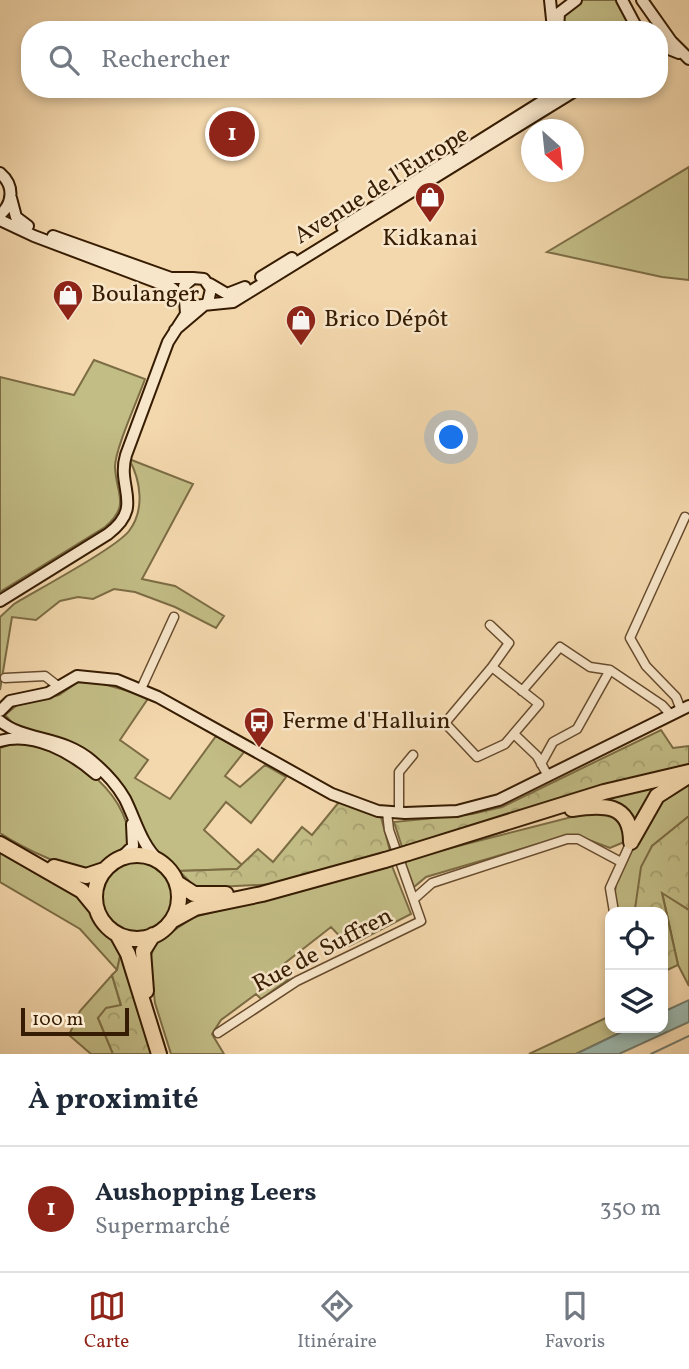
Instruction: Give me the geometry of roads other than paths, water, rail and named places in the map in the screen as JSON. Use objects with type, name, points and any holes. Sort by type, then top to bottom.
[{"type":"highway","points":[[160,1054],[148,1002],[142,961],[144,947],[153,935],[190,909],[280,889],[385,860],[628,786],[689,775]]},
{"type":"highway","points":[[631,842],[657,796],[668,786],[689,775]]},
{"type":"highway","points":[[498,825],[601,807],[627,817],[631,842]]},
{"type":"highway","points":[[0,838],[38,859],[79,875],[92,876],[121,858],[141,855],[159,861],[169,869],[177,883],[189,892],[205,895],[280,889]]},
{"type":"highway","points":[[0,844],[82,891],[97,909],[104,923],[117,934],[128,954],[160,1054]]},
{"type":"highway","points":[[97,909],[96,886],[106,869]]},
{"type":"highway","points":[[172,921],[179,902],[177,883]]},
{"type":"highway","points":[[117,934],[135,939],[153,935]]},
{"type":"street","points":[[550,0],[554,21]]},
{"type":"street","points":[[558,21],[562,10],[571,0]]},
{"type":"street","points":[[562,10],[576,0]]},
{"type":"street","points":[[622,0],[633,21]]},
{"type":"street","points":[[642,0],[657,21]]},
{"type":"street","points":[[668,37],[689,59]]},
{"type":"street","points":[[668,49],[689,59]]},
{"type":"street","name":"Avenue de l'Europe","points":[[209,284],[223,294],[236,292],[548,98]]},
{"type":"street","name":"Avenue de l'Europe","points":[[204,305],[238,300],[563,98]]},
{"type":"street","points":[[0,173],[9,185],[16,217],[26,225],[172,278],[202,278],[209,284],[212,295],[176,330]]},
{"type":"street","points":[[11,198],[0,218],[34,236],[169,286],[193,306],[204,305]]},
{"type":"street","points":[[0,601],[118,525],[129,502],[123,468],[128,451],[166,348],[186,312],[184,286],[193,278]]},
{"type":"street","points":[[0,609],[109,541],[126,527],[133,513],[135,495],[127,464],[128,451]]},
{"type":"street","points":[[680,710],[676,697],[646,666],[631,638],[685,517]]},
{"type":"street","points":[[141,689],[174,617]]},
{"type":"street","points":[[491,625],[509,643],[445,723],[477,757],[502,746],[539,704],[492,667]]},
{"type":"street","points":[[522,691],[560,647],[590,667],[610,670],[662,705],[680,710]]},
{"type":"street","points":[[541,764],[553,742],[577,729],[610,670]]},
{"type":"street","points":[[5,678],[45,676],[59,687]]},
{"type":"street","points":[[0,711],[10,701],[44,695],[71,678],[85,676],[117,680],[141,689],[320,789],[358,805],[393,813],[447,812],[482,806],[680,710]]},
{"type":"street","points":[[0,698],[44,695]]},
{"type":"street","points":[[0,734],[0,722],[16,730],[67,744],[94,762],[118,789],[148,850],[159,861]]},
{"type":"street","points":[[514,734],[541,764],[548,776]]},
{"type":"street","points":[[0,741],[16,739],[55,747],[95,773],[118,799],[131,823],[134,843],[121,858]]},
{"type":"street","name":"Rue de Suffren","points":[[218,1033],[288,986],[421,920],[388,830],[399,772],[413,755]]},
{"type":"street","points":[[414,899],[432,883],[567,839],[579,839],[621,862]]},
{"type":"street","points":[[613,907],[610,888],[631,842]]},
{"type":"water","points":[[689,1000],[689,1022],[668,1032],[668,1010]]},
{"type":"water","points":[[620,1033],[665,1033],[619,1054],[576,1054]]},
{"type":"waterway","points":[[651,1054],[689,1036]]},
{"type":"place","name":"Aushopping Leers","points":[[232,134]]},
{"type":"place","name":"Kidkanai","points":[[430,224]]},
{"type":"place","name":"Boulanger","points":[[68,322]]},
{"type":"place","name":"Brico Dépôt","points":[[301,347]]},
{"type":"place","name":"Ferme d'Halluin","points":[[259,749]]}]
